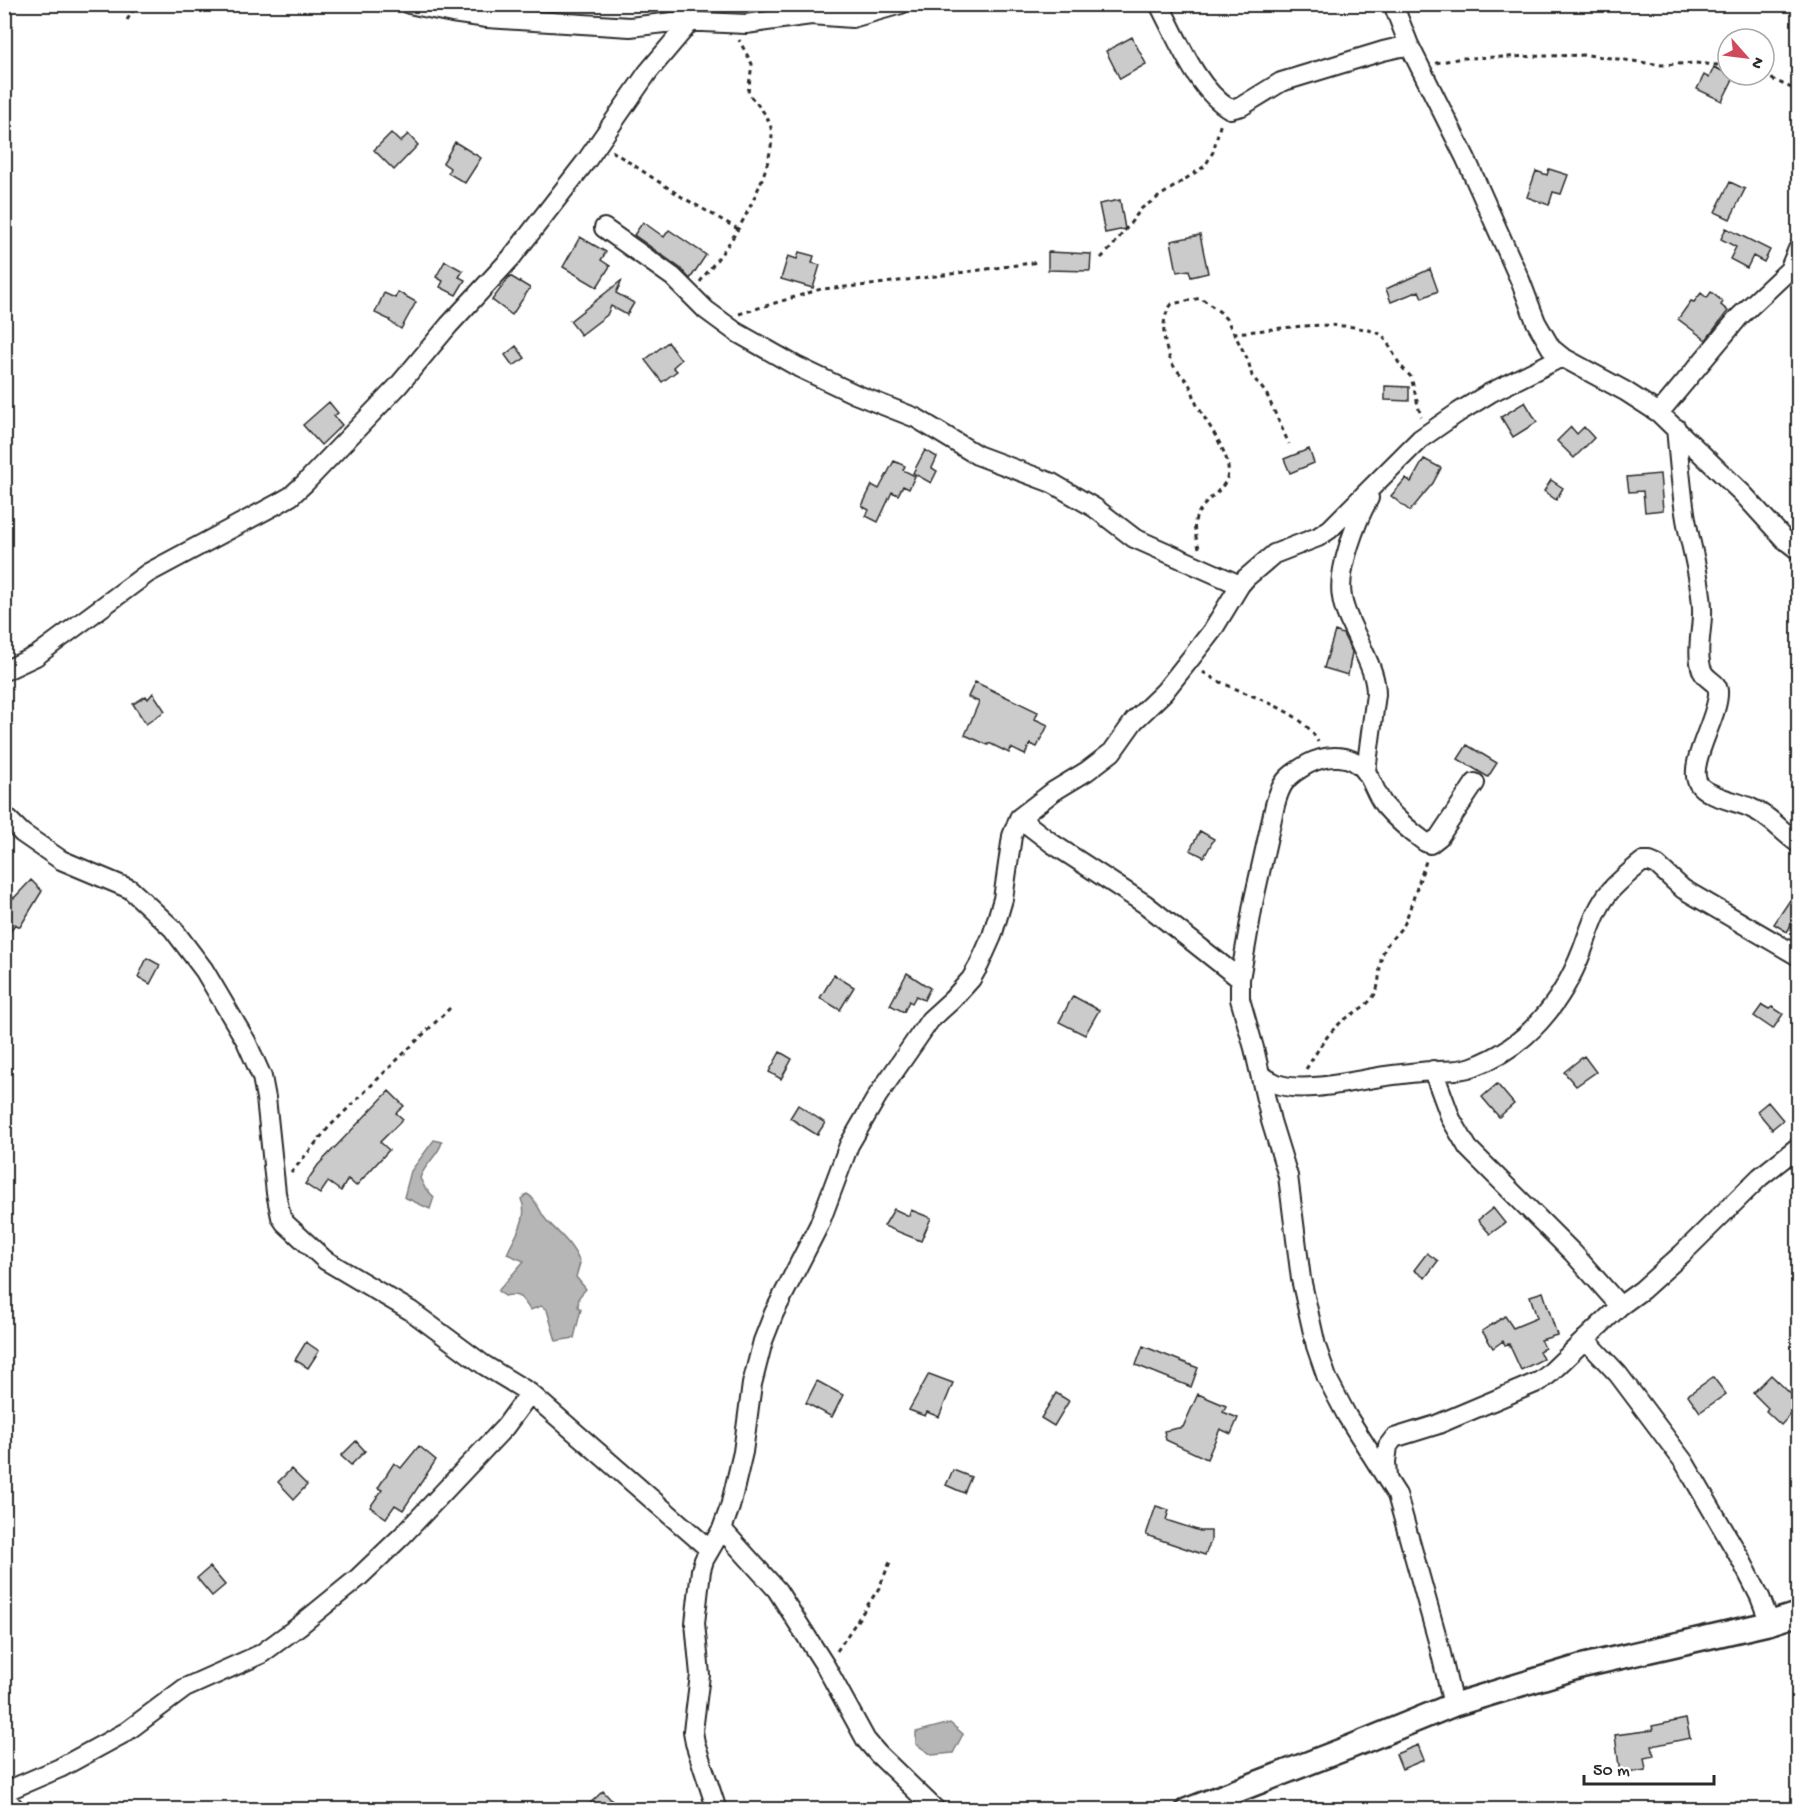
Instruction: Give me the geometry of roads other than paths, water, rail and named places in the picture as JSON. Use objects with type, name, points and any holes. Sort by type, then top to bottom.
[{"type":"street","points":[[409,4],[452,14],[487,18],[630,27],[691,21],[746,24],[817,15],[852,18],[901,4]]},
{"type":"street","points":[[1159,4],[1197,73],[1212,94],[1230,109],[1236,109],[1281,82],[1409,45]]},
{"type":"street","points":[[1393,4],[1409,45],[1466,159],[1520,280],[1536,322],[1551,348],[1562,357],[1625,391],[1659,413],[1743,494],[1784,539],[1798,550]]},
{"type":"street","points":[[4,671],[36,656],[148,573],[291,496],[398,387],[449,325],[511,258],[599,143],[648,72],[691,21]]},
{"type":"street","points":[[604,228],[672,277],[690,296],[736,332],[798,367],[855,394],[916,418],[977,455],[1052,483],[1095,508],[1134,538],[1240,585]]},
{"type":"street","points":[[1659,413],[1739,317],[1789,270],[1798,249]]},
{"type":"street","points":[[717,1809],[693,1731],[700,1675],[695,1623],[701,1570],[730,1508],[743,1452],[752,1384],[763,1341],[774,1313],[819,1225],[849,1145],[863,1120],[930,1020],[952,1000],[979,966],[992,936],[1003,899],[1012,836],[1019,818],[1112,752],[1134,721],[1164,692],[1212,631],[1240,585],[1274,554],[1330,530],[1423,436],[1490,393],[1562,357]]},
{"type":"street","points":[[1676,428],[1686,516],[1702,607],[1700,668],[1703,675],[1714,683],[1718,690],[1717,701],[1698,760],[1697,781],[1702,788],[1711,793],[1763,814],[1798,843]]},
{"type":"street","points":[[1366,771],[1376,693],[1375,681],[1345,610],[1341,594],[1342,577],[1351,540],[1361,512],[1377,484]]},
{"type":"street","points":[[1453,1705],[1438,1641],[1397,1495],[1347,1416],[1327,1378],[1316,1346],[1301,1279],[1288,1176],[1271,1121],[1240,999],[1240,979],[1254,899],[1279,791],[1285,779],[1297,770],[1324,758],[1346,758],[1357,762],[1366,771],[1382,802],[1393,815],[1425,842],[1432,843],[1475,783]]},
{"type":"street","points":[[4,815],[22,833],[55,857],[130,889],[172,929],[204,970],[246,1041],[262,1077],[276,1193],[281,1217],[285,1223],[325,1260],[411,1311],[484,1365],[530,1393],[709,1549]]},
{"type":"street","points":[[1019,818],[1053,844],[1145,904],[1240,979]]},
{"type":"street","points":[[1261,1076],[1277,1084],[1325,1086],[1433,1070],[1457,1071],[1494,1057],[1521,1040],[1541,1022],[1558,1000],[1581,954],[1594,918],[1611,891],[1642,862],[1657,865],[1683,889],[1798,956]]},
{"type":"street","points":[[1433,1070],[1451,1119],[1468,1148],[1573,1253],[1620,1306]]},
{"type":"street","points":[[1387,1477],[1388,1446],[1394,1438],[1436,1425],[1540,1381],[1620,1306],[1642,1290],[1682,1254],[1760,1176],[1798,1147]]},
{"type":"street","points":[[1585,1339],[1618,1374],[1684,1462],[1740,1558],[1760,1597],[1770,1623]]},
{"type":"street","points":[[16,1809],[4,1794],[60,1768],[126,1732],[185,1688],[261,1654],[299,1626],[358,1578],[402,1536],[505,1427],[530,1393]]},
{"type":"street","points":[[722,1529],[777,1590],[826,1667],[867,1740],[878,1754],[936,1809]]},
{"type":"street","points":[[1187,1809],[1453,1705],[1582,1666],[1770,1623],[1798,1614]]}]
